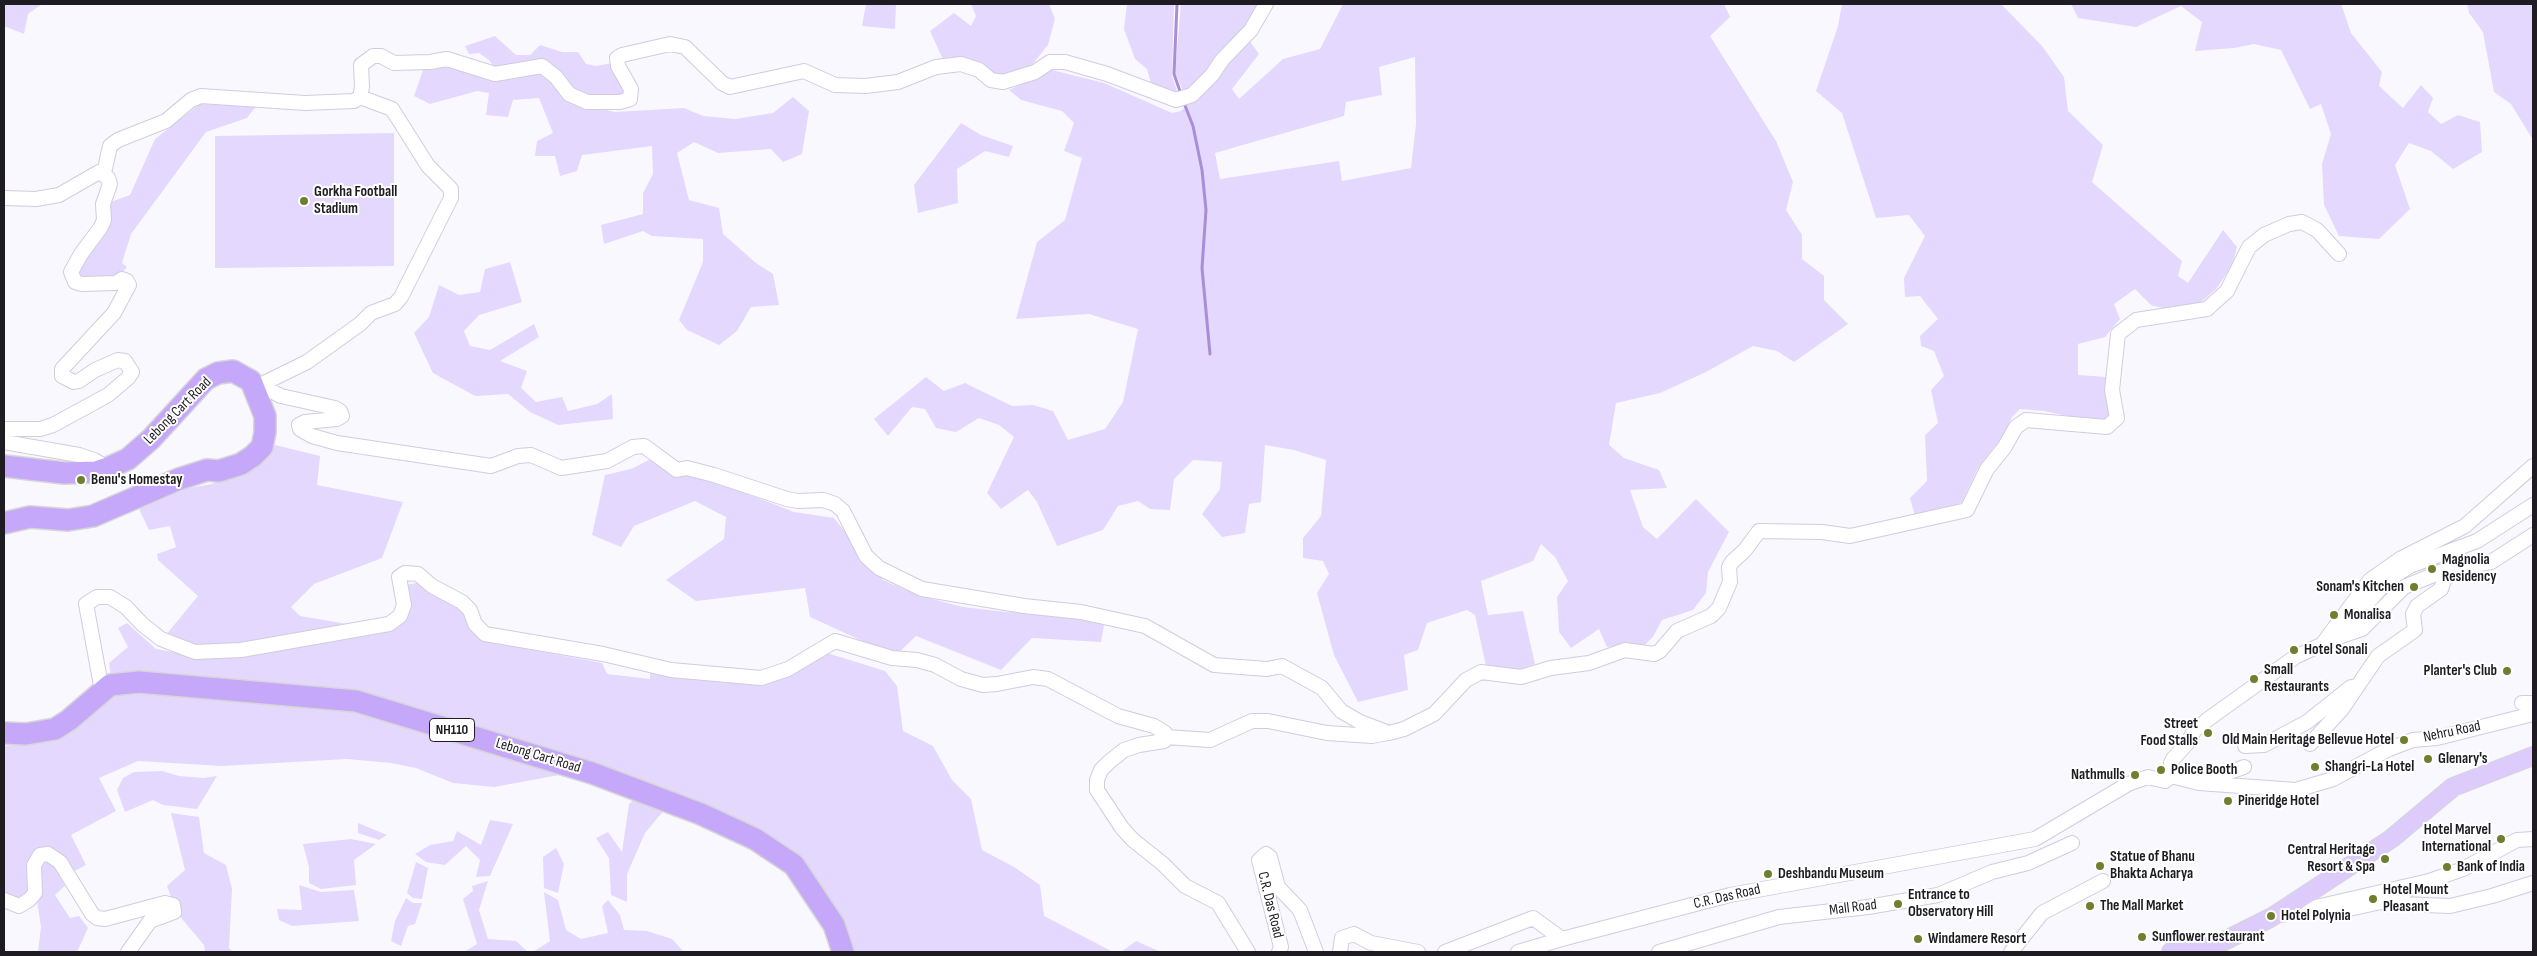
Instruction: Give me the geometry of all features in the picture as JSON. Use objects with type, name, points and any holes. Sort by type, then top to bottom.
[{"type":"highway","name":"Lebong Cart Road","points":[[4,466],[64,473],[96,472],[128,459],[151,439],[206,379],[218,373],[233,371],[256,383]]},
{"type":"highway","points":[[4,523],[30,517],[68,520],[93,516],[179,479],[207,470],[219,471],[241,464],[262,447],[265,432],[265,416],[256,383]]},
{"type":"highway","name":"Lebong Cart Road","points":[[4,733],[26,734],[55,729],[69,720],[110,686],[139,682],[356,701],[592,773],[701,814],[755,839],[794,865],[834,925],[843,952]]},
{"type":"main road","points":[[2171,952],[2216,945],[2272,917],[2391,839],[2453,787],[2533,756]]},
{"type":"street","points":[[360,98],[361,65],[373,56],[380,56],[394,63],[430,62],[447,59],[494,74],[542,66],[556,77],[569,94],[587,102],[620,102],[630,99],[631,89],[618,66],[617,58],[622,54],[670,44],[685,47],[722,83],[730,87],[804,71],[835,86],[865,86],[898,82],[936,67],[961,64],[979,70],[991,80],[1003,82],[1035,72],[1050,62],[1065,62],[1107,74],[1176,100],[1192,95],[1212,75],[1222,60],[1251,30],[1266,4]]},
{"type":"street","points":[[104,174],[110,146],[118,140],[166,121],[191,100],[201,96],[327,103],[345,103],[360,98],[392,109],[428,166],[451,189],[451,198],[401,297],[395,304],[371,313],[344,336],[307,362],[256,383]]},
{"type":"street","points":[[4,198],[36,199],[59,195],[99,172],[104,174],[110,184],[103,204],[104,220],[71,272],[75,282],[82,284],[116,283],[122,279],[127,281],[129,285],[114,313],[62,369],[62,376],[67,380],[79,381],[95,370],[118,360],[125,361],[132,372],[128,378],[108,394],[53,425],[40,429],[4,429]]},
{"type":"street","points":[[1166,737],[1210,740],[1252,721],[1275,721],[1336,734],[1372,736],[1404,729],[1434,714],[1466,680],[1481,672],[1520,677],[1551,668],[1589,663],[1624,650],[1654,654],[1660,651],[1677,631],[1711,616],[1719,608],[1730,582],[1729,567],[1745,550],[1758,531],[1822,532],[1850,536],[1967,510],[1987,469],[2004,448],[2016,427],[2026,420],[2107,427],[2117,418],[2112,390],[2118,334],[2136,320],[2207,308],[2227,291],[2249,247],[2264,235],[2289,224],[2302,222],[2317,230],[2339,254]]},
{"type":"street","points":[[256,383],[280,396],[335,408],[340,411],[342,416],[337,419],[305,422],[299,425],[300,429],[312,436],[337,443],[491,466],[518,456],[531,455],[561,468],[607,462],[633,447],[644,446],[677,470],[687,468],[714,475],[792,500],[822,500],[835,504],[843,511],[866,556],[879,568],[922,589],[1024,606],[1080,612],[1145,626],[1214,666],[1267,669],[1282,666],[1322,688],[1341,711],[1360,722],[1389,733]]},
{"type":"street","points":[[4,442],[79,456],[94,460],[108,468]]},
{"type":"street","points":[[2318,648],[2370,580],[2400,559],[2465,526],[2533,466]]},
{"type":"street","points":[[2336,638],[2389,579],[2410,566],[2477,541],[2533,505]]},
{"type":"street","points":[[2171,776],[2170,763],[2194,731],[2295,658],[2336,638],[2362,629],[2404,587],[2448,569],[2490,562],[2533,535]]},
{"type":"street","points":[[2310,744],[2342,709],[2359,680],[2378,656],[2415,630],[2413,614],[2417,606],[2441,589],[2448,569]]},
{"type":"street","points":[[102,691],[86,604],[97,597],[110,597],[126,607],[142,624],[161,639],[196,652],[241,650],[389,624],[400,616],[404,605],[399,577],[405,573],[418,574],[432,586],[462,602],[470,610],[475,624],[485,634],[497,638],[603,654],[671,670],[761,678],[788,669],[835,641],[883,656],[935,665],[961,679],[983,685],[1034,677],[1048,679],[1118,716],[1161,729],[1166,737]]},
{"type":"street","points":[[2245,746],[2264,745],[2307,722],[2359,680]]},
{"type":"street","name":"Nehru Road","points":[[2171,776],[2199,783],[2296,790],[2333,779],[2389,749],[2413,740],[2437,738],[2533,714]]},
{"type":"street","points":[[1166,737],[1164,741],[1139,744],[1124,750],[1101,770],[1097,780],[1097,790],[1133,840],[1163,864],[1185,886],[1218,903],[1248,952]]},
{"type":"street","points":[[2199,783],[2244,767]]},
{"type":"street","name":"C.R. Das Road","points":[[1518,952],[1730,895],[2035,839],[2128,784],[2148,777],[2165,781],[2171,776]]},
{"type":"street","points":[[2272,917],[2418,884],[2463,869],[2517,840],[2533,839]]},
{"type":"street","name":"Mall Road","points":[[1659,952],[1779,917],[1868,907],[1938,895],[1992,872],[2028,863],[2072,843]]},
{"type":"street","points":[[4,900],[19,906],[29,900],[35,893],[34,865],[40,856],[48,854],[60,862],[92,914],[97,918],[105,919],[165,903],[173,905],[174,912],[150,921],[128,952]]},
{"type":"street","name":"C.R. Das Road","points":[[1279,952],[1281,947],[1259,860],[1266,854],[1270,857],[1278,887],[1300,910],[1316,952]]},
{"type":"street","points":[[2011,952],[2042,913],[2103,881]]},
{"type":"street","points":[[2395,899],[2400,904],[2450,906],[2492,896],[2533,883]]},
{"type":"street","points":[[2272,917],[2342,911],[2395,899],[2418,884]]},
{"type":"street","points":[[1445,952],[1532,918],[1562,939]]},
{"type":"street","points":[[1340,952],[1342,938],[1354,934],[1371,943],[1418,952]]},
{"type":"shaded area","points":[[4,4],[42,4],[28,14],[24,34],[4,26]]},
{"type":"shaded area","points":[[866,4],[896,4],[895,29],[862,26]]},
{"type":"shaded area","points":[[971,4],[1049,4],[1055,19],[1048,45],[1027,71],[1009,78],[945,64],[930,31],[954,13],[971,26],[976,16]]},
{"type":"shaded area","points":[[1127,4],[1174,4],[1172,76],[1178,94],[1152,87],[1147,69],[1135,59],[1124,29]]},
{"type":"shaded area","points":[[1181,4],[1259,4],[1248,23],[1223,48],[1205,76],[1193,89],[1183,91],[1175,72]]},
{"type":"shaded area","points":[[1343,4],[1724,4],[1730,17],[1710,36],[1776,141],[1793,182],[1786,210],[1802,235],[1802,259],[1824,276],[1824,300],[1848,324],[1794,362],[1777,351],[1753,346],[1706,372],[1660,393],[1616,403],[1609,445],[1624,458],[1659,470],[1667,488],[1630,490],[1643,527],[1657,539],[1696,499],[1729,532],[1708,572],[1706,593],[1693,610],[1662,620],[1653,637],[1632,657],[1617,646],[1607,647],[1599,629],[1571,648],[1559,632],[1557,597],[1568,581],[1555,557],[1541,544],[1533,561],[1481,581],[1488,615],[1523,611],[1535,664],[1518,670],[1486,666],[1475,615],[1467,610],[1427,623],[1418,650],[1404,655],[1408,690],[1358,702],[1334,655],[1317,593],[1329,574],[1323,561],[1303,558],[1303,538],[1321,516],[1326,460],[1294,450],[1265,445],[1261,502],[1249,504],[1245,533],[1222,537],[1202,514],[1220,489],[1222,462],[1193,460],[1174,479],[1170,510],[1150,509],[1138,501],[1118,506],[1103,530],[1057,546],[1037,502],[1028,490],[1001,509],[987,493],[1014,437],[999,425],[979,418],[956,432],[936,428],[925,409],[912,407],[888,436],[874,419],[926,377],[944,391],[965,383],[1012,406],[1033,405],[1053,411],[1068,440],[1105,429],[1123,402],[1138,329],[1089,314],[1016,319],[1037,242],[1065,220],[1082,158],[1064,151],[1074,123],[1062,111],[1021,100],[1009,90],[1052,70],[1104,83],[1172,113],[1181,111],[1249,40],[1259,54],[1232,89],[1239,99],[1283,59],[1320,49]],"holes":[[[1415,57],[1416,124],[1411,168],[1342,181],[1339,161],[1220,179],[1215,153],[1344,116],[1346,102],[1382,95],[1379,67]]]},
{"type":"shaded area","points":[[1842,4],[2001,4],[2042,46],[2064,77],[2068,111],[2103,145],[2092,182],[2182,261],[2178,276],[2188,283],[2223,230],[2237,247],[2232,266],[2216,289],[2199,304],[2166,309],[2151,305],[2135,289],[2114,304],[2120,319],[2105,337],[2078,344],[2078,375],[2107,377],[2112,415],[2105,424],[2044,411],[2020,409],[2012,417],[2003,436],[1978,468],[1960,506],[1915,516],[1910,498],[1927,481],[1925,435],[1938,423],[1931,390],[1944,376],[1934,351],[1921,346],[1920,336],[1938,319],[1920,296],[1905,297],[1904,278],[1925,236],[1909,215],[1876,218],[1842,113],[1816,91],[1838,26]]},
{"type":"shaded area","points":[[2071,4],[2341,4],[2351,33],[2382,72],[2379,86],[2403,108],[2421,85],[2433,98],[2428,112],[2441,124],[2458,115],[2480,122],[2482,152],[2453,169],[2431,151],[2409,143],[2395,165],[2410,209],[2379,239],[2339,236],[2324,205],[2322,164],[2331,134],[2321,104],[2310,109],[2281,50],[2254,44],[2234,48],[2195,51],[2202,22],[2181,6],[2136,27],[2078,18]]},
{"type":"shaded area","points":[[2467,4],[2533,4],[2533,140],[2511,104],[2494,92],[2483,32],[2469,13]]},
{"type":"shaded area","points":[[495,36],[516,55],[530,55],[540,45],[562,52],[578,52],[586,64],[596,66],[612,63],[627,92],[622,97],[591,99],[577,92],[556,72],[496,70],[489,60],[479,53],[469,54],[465,46]]},
{"type":"shaded area","points":[[453,66],[541,70],[590,106],[615,112],[684,108],[703,116],[735,119],[773,113],[793,97],[809,111],[802,154],[783,162],[771,149],[718,153],[694,142],[677,153],[689,200],[719,208],[723,234],[756,263],[773,274],[779,305],[751,307],[737,331],[719,345],[687,330],[679,320],[703,262],[703,239],[652,236],[643,231],[604,244],[601,225],[643,214],[643,193],[653,174],[652,146],[582,155],[577,171],[560,176],[555,156],[535,156],[537,141],[553,133],[539,98],[513,100],[508,117],[486,115],[489,93],[477,91],[430,104],[414,96],[423,70]]},
{"type":"shaded area","points":[[200,104],[257,105],[247,118],[206,132],[131,234],[122,263],[127,267],[121,274],[108,279],[91,280],[81,277],[78,267],[108,203],[130,195],[155,139]]},
{"type":"shaded area","points":[[961,123],[981,135],[1013,146],[1009,157],[985,151],[957,169],[958,203],[918,213],[914,185]]},
{"type":"shaded area","name":"Gorkha Football Stadium","points":[[394,133],[394,266],[215,268],[215,136]]},
{"type":"shaded area","points":[[510,262],[522,302],[479,315],[464,331],[470,346],[490,350],[534,324],[539,337],[500,361],[527,371],[521,388],[536,402],[562,397],[568,411],[597,404],[612,394],[613,419],[558,425],[530,412],[508,394],[475,396],[433,373],[414,333],[429,317],[439,285],[459,295],[480,292],[485,269]]},
{"type":"shaded area","points":[[271,444],[320,456],[317,485],[403,502],[382,558],[314,584],[291,607],[300,616],[353,625],[242,645],[196,648],[165,636],[198,596],[158,560],[157,554],[176,547],[170,526],[149,530],[139,509],[178,490],[212,484],[230,477]]},
{"type":"shaded area","points":[[649,460],[725,485],[794,512],[834,518],[883,580],[917,595],[963,607],[1006,612],[1080,615],[1105,620],[1101,642],[1032,638],[1001,670],[916,636],[895,656],[810,617],[805,588],[696,601],[666,580],[724,539],[726,517],[695,501],[634,526],[621,547],[592,535],[605,475],[631,469]]},
{"type":"shaded area","points":[[417,583],[458,607],[482,637],[495,643],[602,663],[607,674],[650,679],[650,669],[673,676],[726,683],[762,683],[824,652],[885,671],[897,686],[903,731],[933,746],[952,780],[971,799],[982,850],[1014,867],[1040,885],[1044,916],[1113,952],[855,952],[847,929],[806,867],[462,726],[111,678],[109,663],[128,647],[118,628],[127,623],[156,649],[194,656],[397,626],[405,585]]},
{"type":"shaded area","points":[[124,691],[356,705],[570,773],[494,787],[453,783],[416,768],[391,763],[347,759],[222,766],[138,761],[99,778],[116,811],[71,835],[86,865],[69,874],[39,854],[32,892],[27,900],[4,898],[4,746],[54,741],[110,696]]},
{"type":"shaded area","points":[[162,771],[179,776],[203,778],[217,776],[197,809],[163,805],[153,800],[125,812],[117,790],[123,778],[134,772]]},
{"type":"shaded area","points":[[639,796],[665,809],[645,833],[627,874],[627,902],[611,895],[609,858],[596,838],[608,832],[622,852],[629,804]]},
{"type":"shaded area","points":[[171,813],[199,817],[204,853],[226,865],[232,889],[229,948],[233,952],[205,952],[204,945],[177,913],[167,886],[185,870]]},
{"type":"shaded area","points":[[490,820],[513,824],[490,876],[476,877],[480,860],[466,846],[445,865],[426,862],[415,854],[430,845],[453,841],[457,831],[481,845]]},
{"type":"shaded area","points":[[358,823],[387,835],[379,840],[358,833]]},
{"type":"shaded area","points":[[351,839],[376,844],[354,860],[356,885],[321,889],[309,883],[309,867],[303,844]]},
{"type":"shaded area","points":[[556,848],[564,864],[558,893],[544,888],[543,857]]},
{"type":"shaded area","points":[[42,860],[51,860],[65,886],[55,895],[70,918],[79,916],[88,928],[77,952],[38,952],[41,927],[36,894]]},
{"type":"shaded area","points":[[416,862],[428,868],[422,899],[413,898],[407,893]]},
{"type":"shaded area","points":[[488,881],[479,910],[488,939],[516,941],[528,952],[464,952],[477,944],[463,899],[473,891],[472,886]]},
{"type":"shaded area","points":[[299,885],[321,892],[354,890],[359,921],[292,926],[279,920],[277,909],[302,910]]},
{"type":"shaded area","points":[[544,892],[558,900],[566,930],[581,939],[608,933],[602,906],[608,900],[620,915],[624,930],[647,931],[672,939],[683,951],[692,952],[533,952],[550,941]]},
{"type":"shaded area","points":[[406,898],[413,903],[422,903],[415,924],[408,926],[401,946],[391,941],[395,921]]},
{"type":"shaded area","points":[[1136,941],[1161,952],[1121,952]]},
{"type":"waterway","points":[[1177,4],[1174,74],[1181,94]]},
{"type":"waterway","points":[[1184,103],[1193,126],[1202,170],[1206,210],[1202,268],[1210,354]]},
{"type":"place","name":"Gorkha Football Stadium","points":[[304,201]]},
{"type":"place","name":"Benu's Homestay","points":[[81,480]]},
{"type":"place","name":"Magnolia Residency","points":[[2432,569]]},
{"type":"place","name":"Sonam's Kitchen","points":[[2414,587]]},
{"type":"place","name":"Monalisa","points":[[2334,615]]},
{"type":"place","name":"Hotel Sonali","points":[[2294,650]]},
{"type":"place","name":"Planter's Club","points":[[2507,671]]},
{"type":"place","name":"Small Restaurants","points":[[2254,679]]},
{"type":"place","name":"Street Food Stalls","points":[[2208,733]]},
{"type":"place","name":"Old Main Heritage Bellevue Hotel","points":[[2404,740]]},
{"type":"place","name":"Glenary's","points":[[2428,759]]},
{"type":"place","name":"Shangri-La Hotel","points":[[2315,767]]},
{"type":"place","name":"Police Booth","points":[[2161,770]]},
{"type":"place","name":"Nathmulls","points":[[2135,775]]},
{"type":"place","name":"Pineridge Hotel","points":[[2228,801]]},
{"type":"place","name":"Hotel Marvel International","points":[[2501,839]]},
{"type":"place","name":"Central Heritage Resort & Spa","points":[[2385,859]]},
{"type":"place","name":"Statue of Bhanu Bhakta Acharya","points":[[2100,866]]},
{"type":"place","name":"Bank of India","points":[[2447,867]]},
{"type":"place","name":"Deshbandu Museum","points":[[1768,874]]},
{"type":"place","name":"Hotel Mount Pleasant","points":[[2373,899]]},
{"type":"place","name":"Entrance to Observatory Hill","points":[[1898,904]]},
{"type":"place","name":"The Mall Market","points":[[2090,906]]},
{"type":"place","name":"Hotel Polynia","points":[[2271,916]]},
{"type":"place","name":"Sunflower restaurant","points":[[2142,937]]},
{"type":"place","name":"Windamere Resort","points":[[1918,939]]}]
